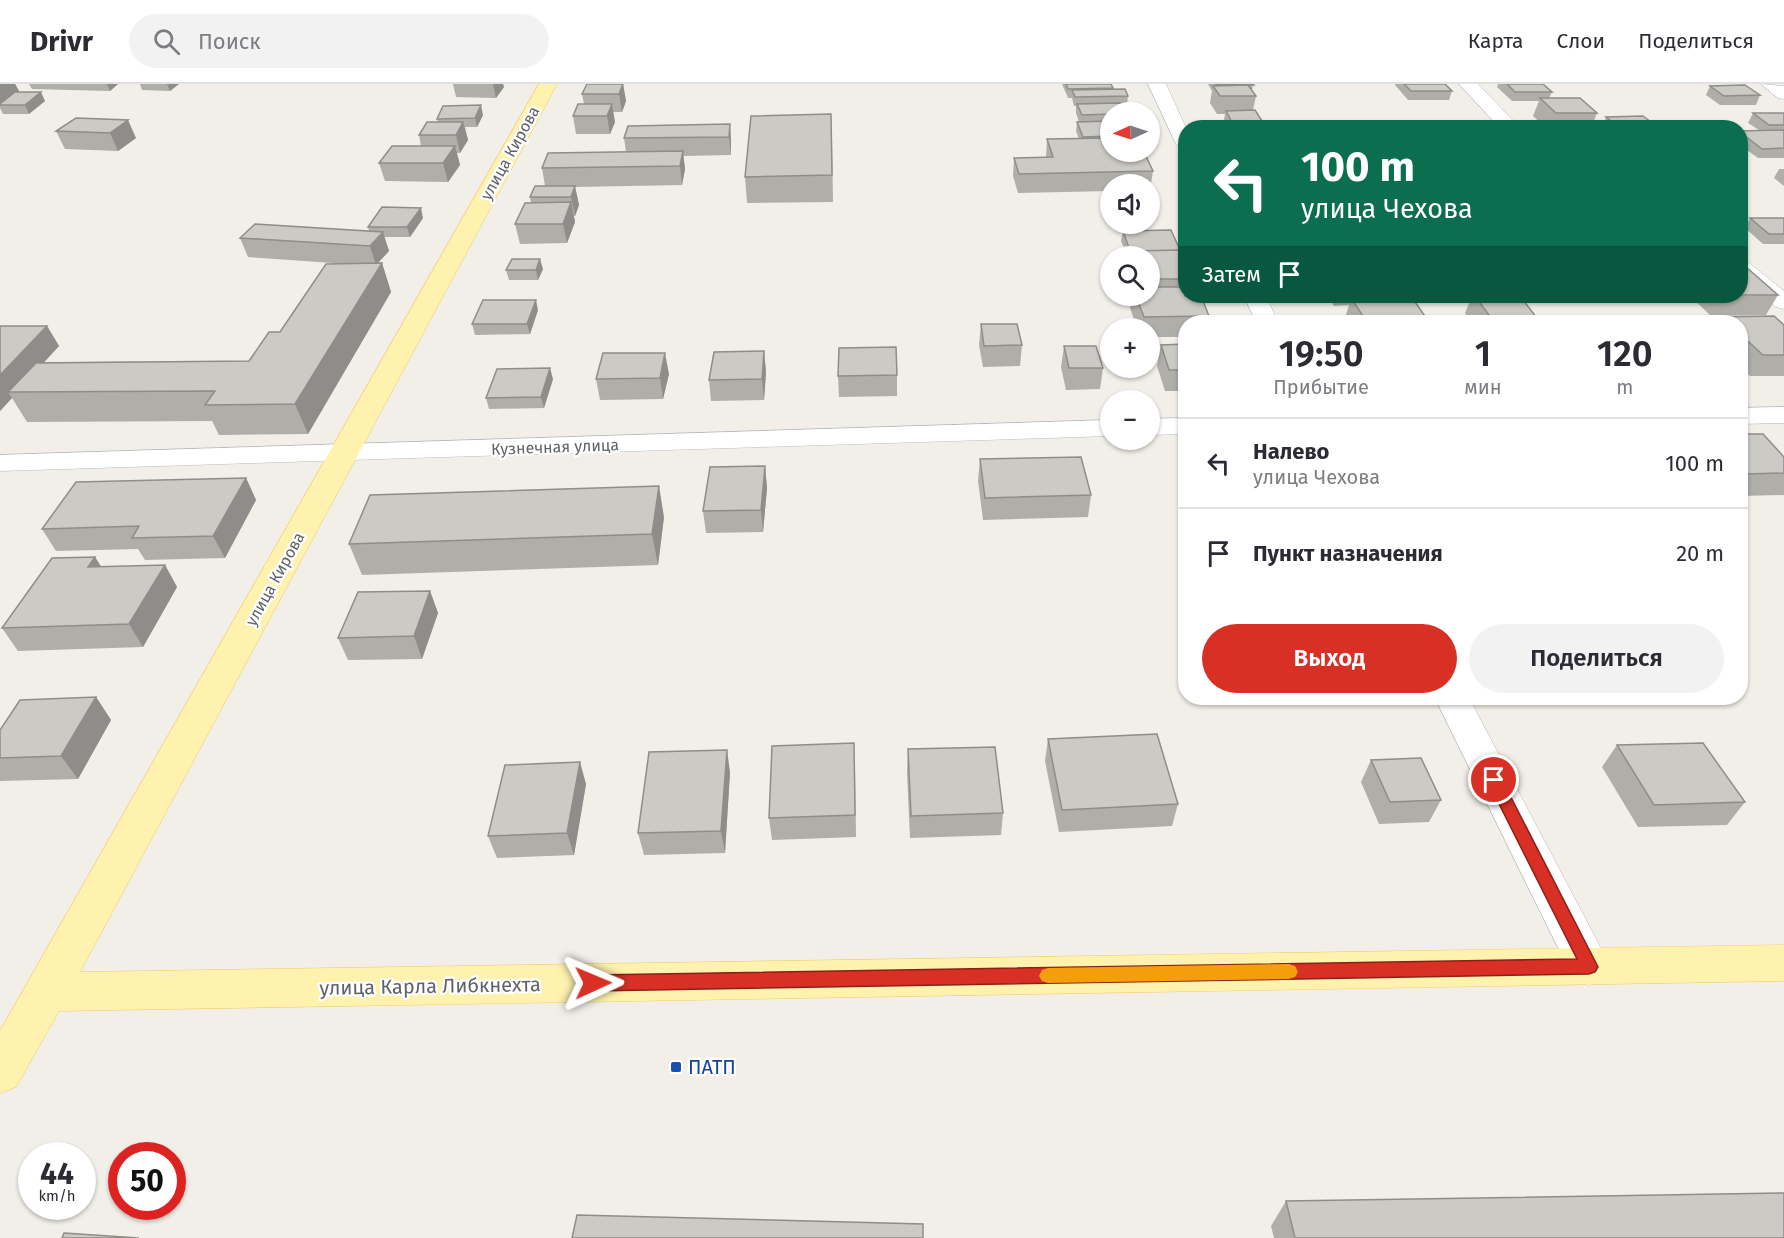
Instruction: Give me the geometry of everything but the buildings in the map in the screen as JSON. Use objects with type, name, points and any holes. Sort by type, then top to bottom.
[{"type":"main road","name":"улица Кирова","points":[[0,1072],[47,992],[548,84]]},
{"type":"main road","name":"улица Карла Либкнехта","points":[[47,992],[1784,963]]},
{"type":"street","points":[[1157,84],[1178,129]]},
{"type":"street","points":[[1468,84],[1503,120]]},
{"type":"street","points":[[1770,84],[1784,94]]},
{"type":"street","points":[[1748,273],[1784,302]]},
{"type":"street","points":[[1748,416],[1784,415]]},
{"type":"street","points":[[1160,427],[1178,426]]},
{"type":"street","name":"Кузнечная улица","points":[[0,463],[344,454],[1100,428]]},
{"type":"street","points":[[1456,705],[1589,967]]},
{"type":"slow traffic","points":[[1048,976],[1289,972]]},
{"type":"place","name":"ПАТП","points":[[676,1067]]},
{"type":"route","points":[[593,983],[1589,967],[1494,780]]}]
